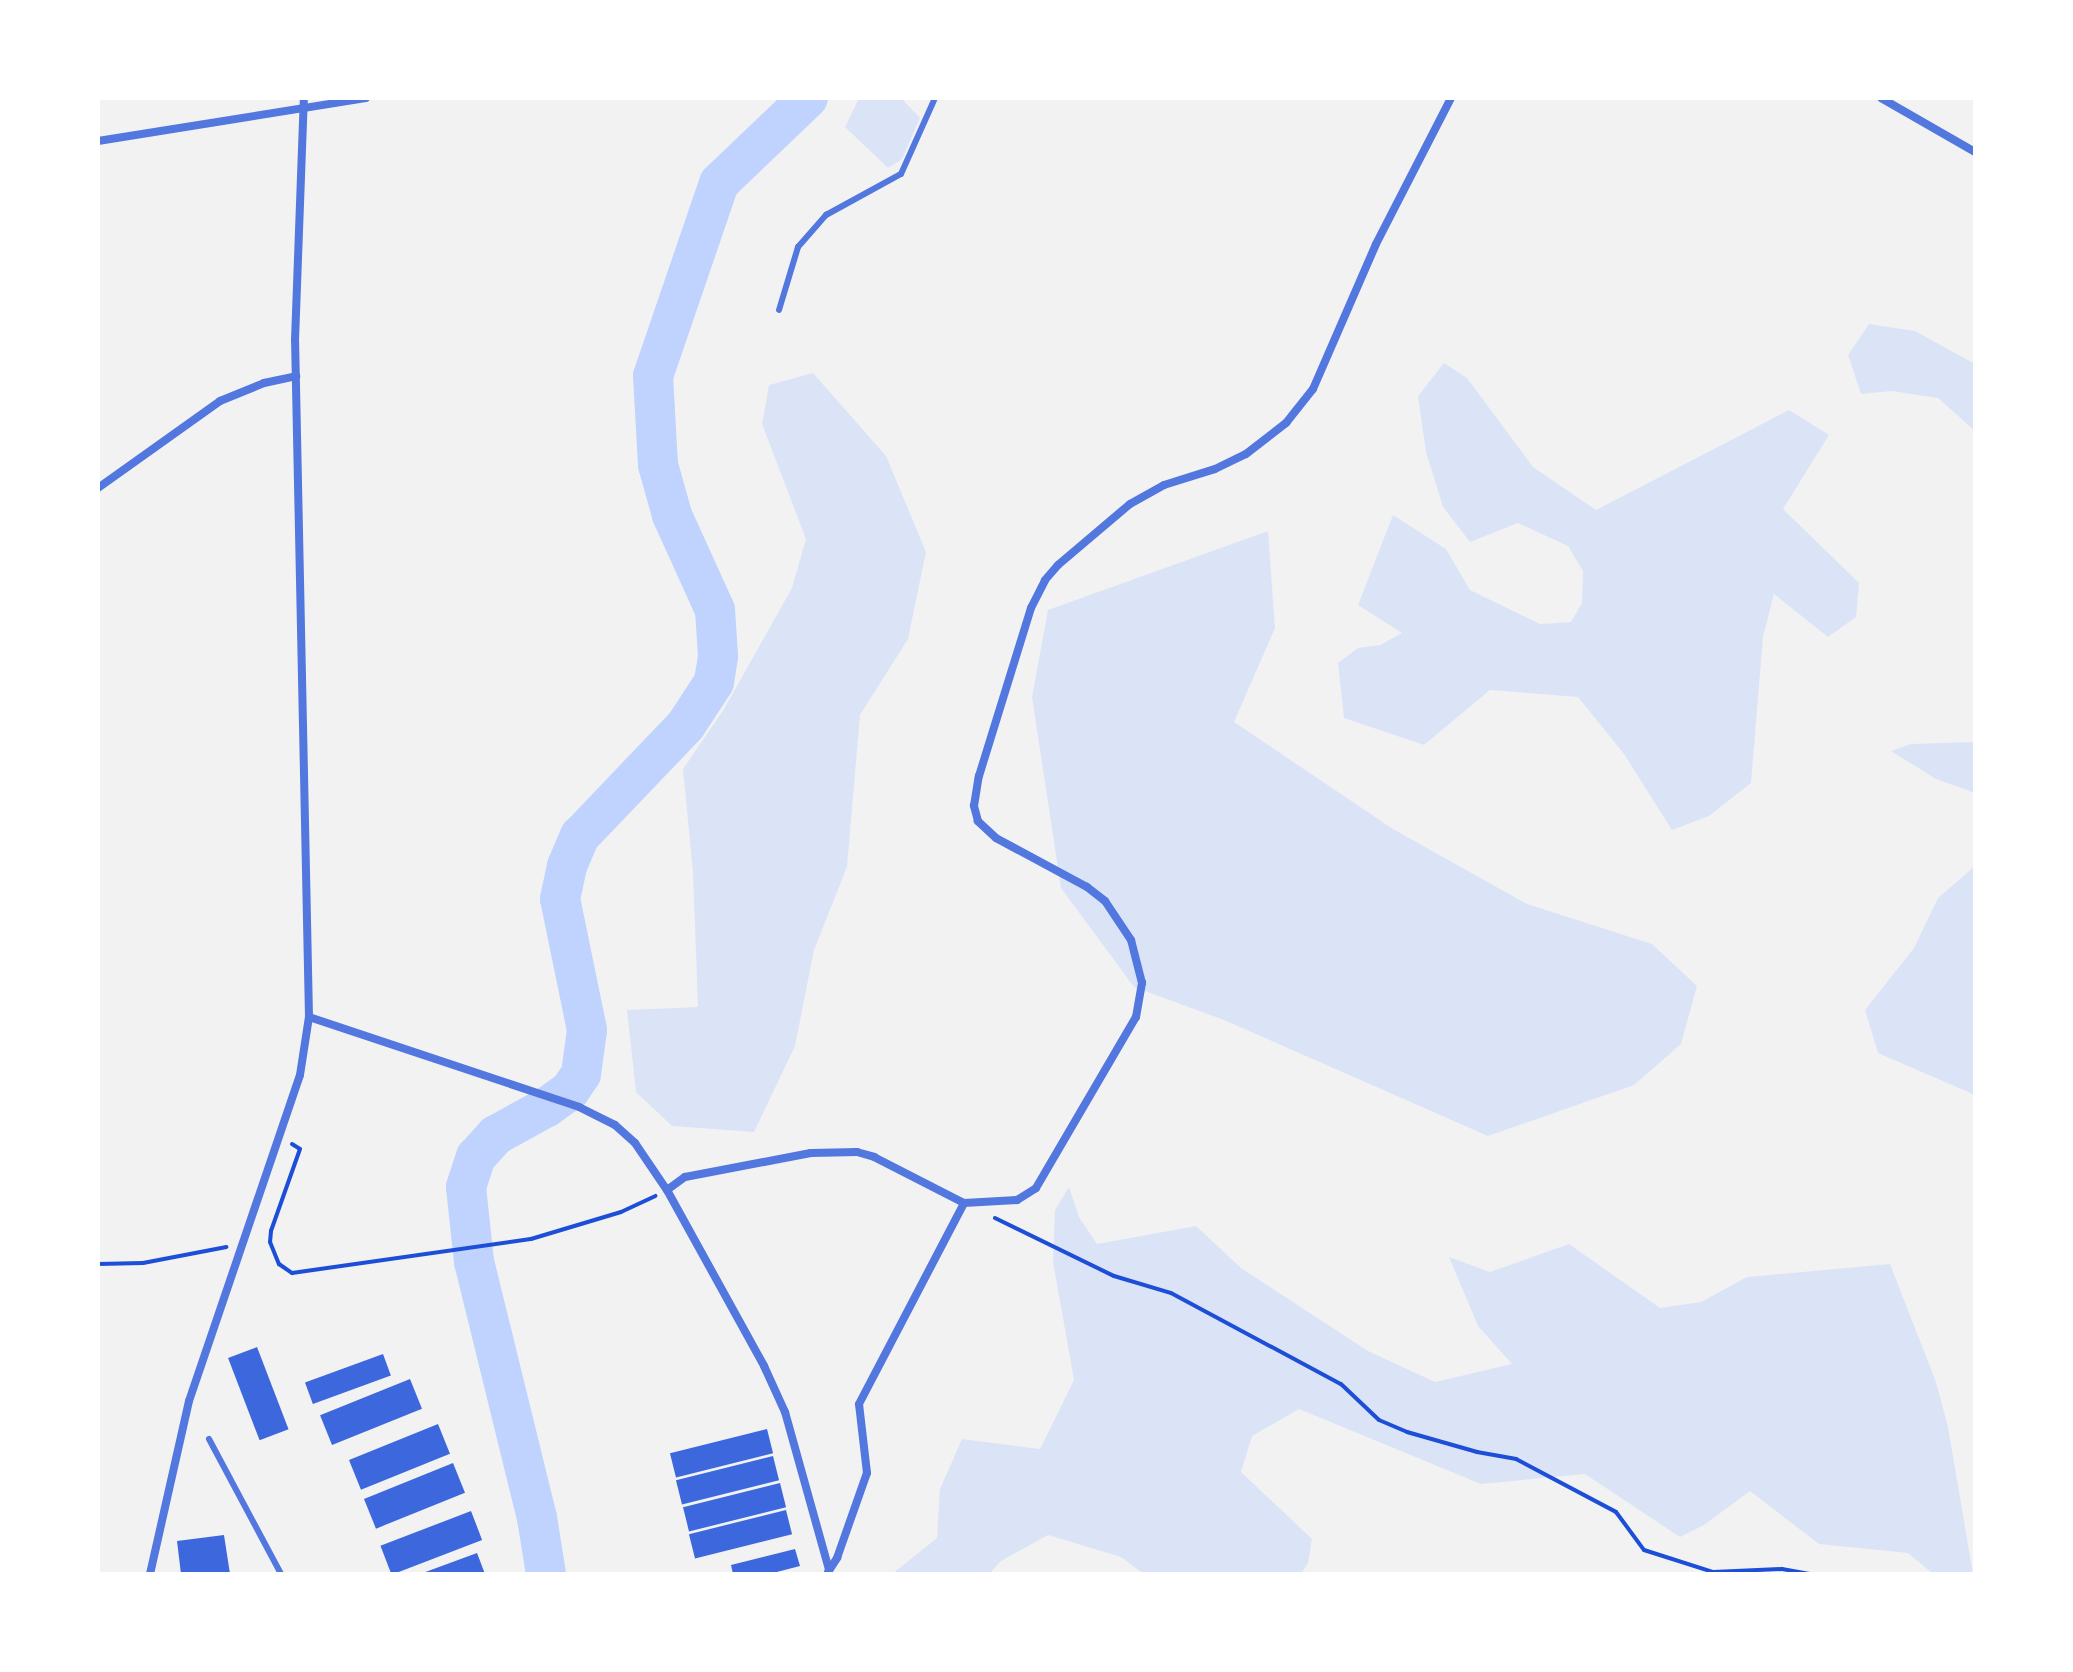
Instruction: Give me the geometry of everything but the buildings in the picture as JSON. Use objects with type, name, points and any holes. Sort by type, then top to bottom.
[{"type":"street","points":[[98,141],[304,103],[366,98]]},
{"type":"street","points":[[667,1190],[685,1177],[811,1153],[857,1152],[874,1157],[964,1203],[1017,1200],[1036,1188],[1136,1017],[1141,999],[1139,962],[1125,929],[1105,901],[1087,887],[996,838],[978,821],[974,806],[979,776],[1031,608],[1045,580],[1058,565],[1130,504],[1164,485],[1215,469],[1246,454],[1286,423],[1313,389],[1376,244],[1451,98]]},
{"type":"street","points":[[1881,98],[1975,152]]},
{"type":"street","points":[[150,1574],[189,1401],[300,1075],[309,1017],[296,376],[304,103]]},
{"type":"street","points":[[98,488],[220,401],[264,383],[296,376]]},
{"type":"street","points":[[309,1017],[579,1107],[615,1125],[635,1143],[667,1190],[764,1366],[785,1412],[828,1572]]},
{"type":"street","points":[[828,1572],[837,1558],[867,1473],[859,1404],[964,1203]]},
{"type":"lane","points":[[779,310],[798,247],[826,215],[901,174],[935,98]]},
{"type":"lane","points":[[209,1439],[281,1574]]},
{"type":"path","points":[[281,1135],[300,1149],[271,1231],[274,1254],[285,1269],[303,1272],[500,1245],[621,1212],[667,1190]]},
{"type":"path","points":[[991,1216],[1114,1276],[1171,1293],[1341,1384],[1379,1420],[1407,1432],[1477,1452],[1516,1459],[1616,1512],[1644,1550],[1713,1572],[1782,1569],[1810,1574]]},
{"type":"path","points":[[98,1264],[143,1263],[241,1244]]},
{"type":"shaded area","points":[[859,98],[901,98],[920,118],[902,159],[888,168],[845,127]]},
{"type":"shaded area","points":[[1869,324],[1915,331],[1975,364],[1975,431],[1938,398],[1892,391],[1861,394],[1848,355]]},
{"type":"shaded area","points":[[1444,363],[1467,378],[1533,467],[1596,510],[1789,410],[1829,435],[1783,509],[1859,583],[1856,617],[1828,637],[1774,594],[1763,637],[1751,783],[1709,816],[1672,830],[1624,754],[1578,697],[1490,690],[1424,745],[1344,718],[1338,663],[1358,648],[1380,645],[1402,633],[1358,605],[1393,515],[1446,549],[1470,590],[1540,624],[1571,622],[1582,603],[1583,571],[1568,546],[1518,523],[1470,542],[1443,507],[1426,452],[1418,396]]},
{"type":"shaded area","points":[[813,373],[886,456],[926,552],[908,639],[860,715],[847,867],[814,950],[795,1046],[754,1132],[672,1126],[636,1092],[627,1010],[698,1007],[693,873],[683,769],[724,709],[792,588],[806,539],[762,424],[769,385]]},
{"type":"shaded area","points":[[1268,531],[1275,628],[1234,722],[1393,829],[1527,904],[1652,944],[1697,986],[1681,1044],[1634,1085],[1488,1136],[1224,1020],[1134,987],[1061,888],[1032,697],[1048,610]]},
{"type":"shaded area","points":[[1975,742],[1975,793],[1936,779],[1891,751],[1911,744]]},
{"type":"shaded area","points":[[1975,866],[1975,1095],[1878,1053],[1865,1010],[1914,948],[1938,898]]},
{"type":"shaded area","points":[[1069,1187],[1079,1217],[1097,1244],[1196,1226],[1241,1268],[1368,1351],[1435,1382],[1512,1364],[1478,1326],[1449,1257],[1490,1272],[1569,1244],[1660,1308],[1701,1302],[1747,1277],[1890,1264],[1936,1382],[1948,1427],[1973,1574],[1932,1573],[1908,1553],[1819,1544],[1750,1491],[1704,1525],[1680,1537],[1585,1474],[1481,1484],[1299,1409],[1252,1436],[1241,1472],[1312,1539],[1308,1563],[1301,1574],[1144,1574],[1121,1557],[1048,1535],[1001,1561],[989,1574],[892,1574],[937,1538],[940,1489],[962,1439],[1040,1449],[1074,1380],[1053,1262],[1055,1210]]},
{"type":"waterway","points":[[546,1574],[537,1518],[474,1262],[466,1187],[476,1157],[496,1135],[547,1107],[570,1090],[581,1074],[587,1030],[560,899],[567,866],[580,836],[686,725],[714,682],[718,656],[715,610],[672,515],[658,465],[653,376],[719,183],[808,98]]}]
